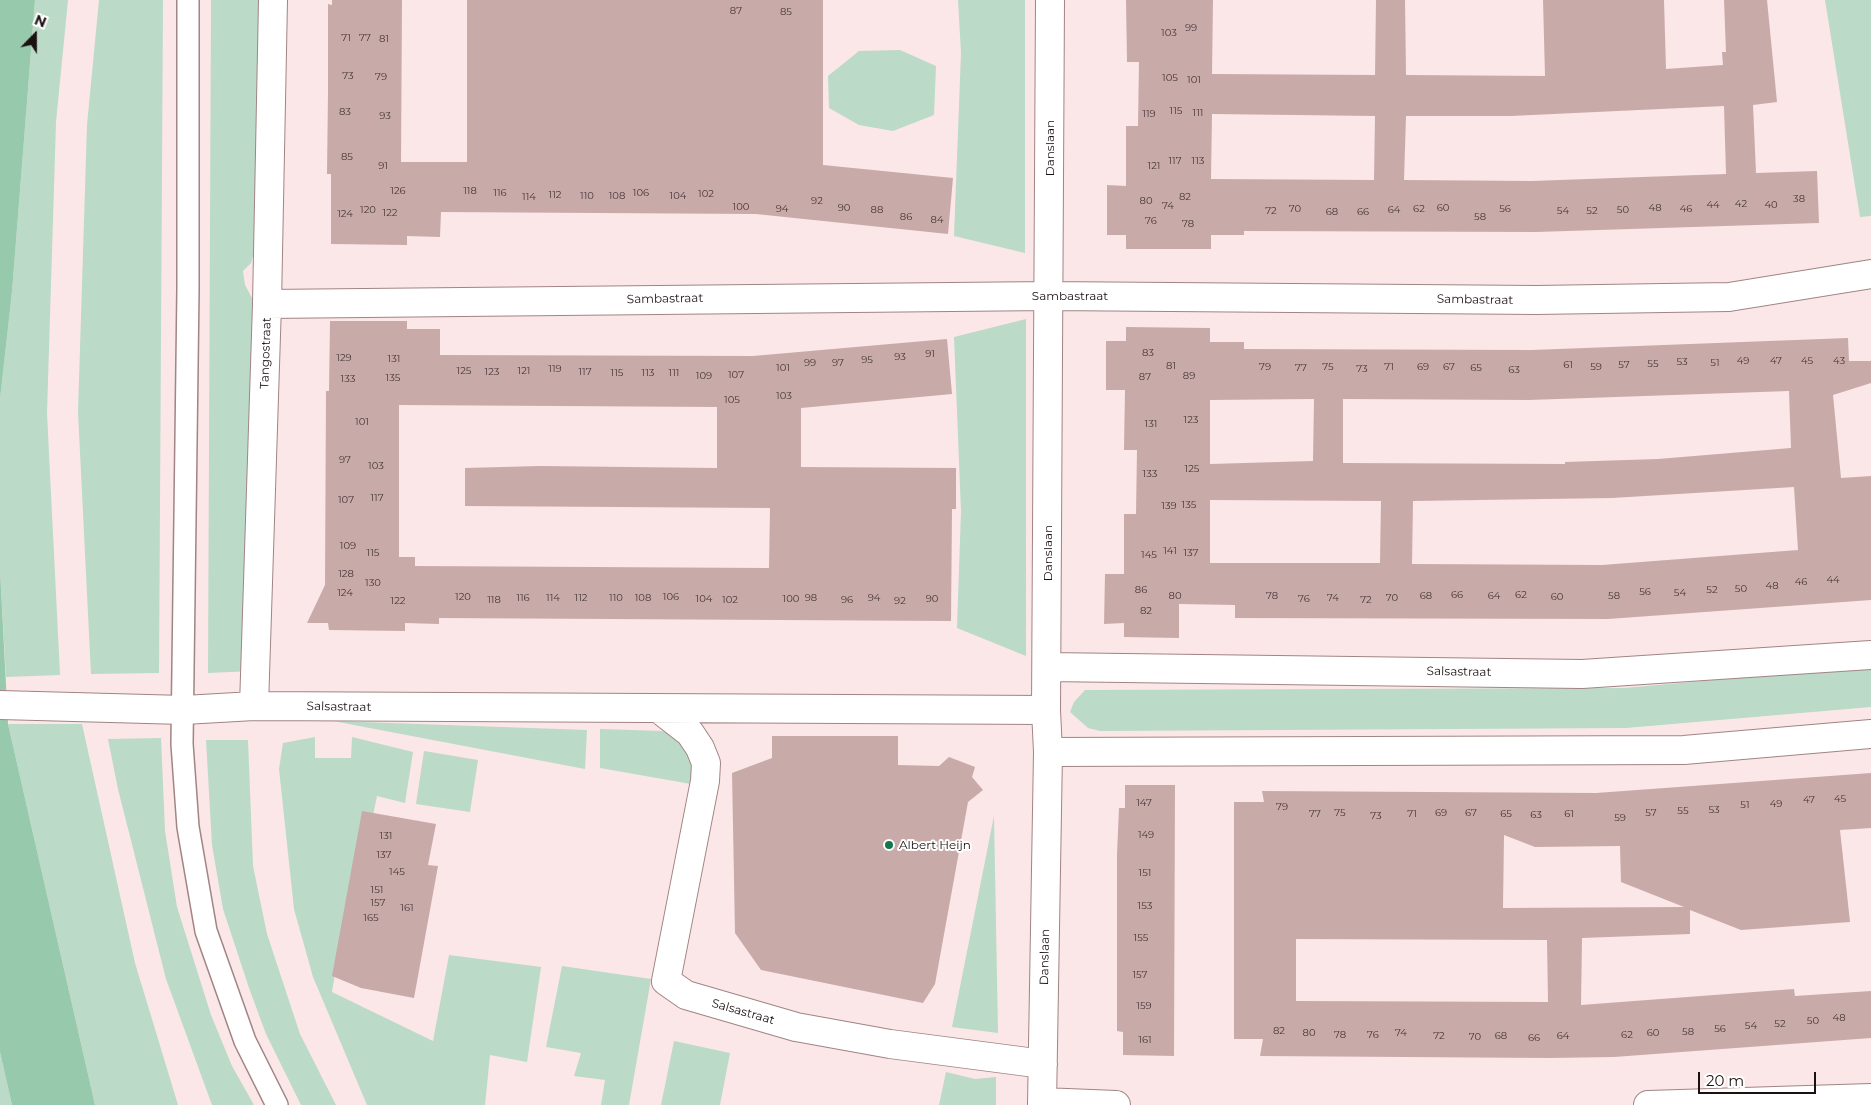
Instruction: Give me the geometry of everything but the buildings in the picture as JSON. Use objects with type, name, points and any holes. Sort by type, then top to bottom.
[{"type":"street","name":"Tangostraat","points":[[254,706],[267,304],[273,0]]},
{"type":"street","name":"Danslaan","points":[[1042,1104],[1048,752],[1046,710],[1050,0]]},
{"type":"street","name":"Sambastraat","points":[[267,304],[1049,296],[1536,300],[1720,297],[1871,274]]},
{"type":"street","name":"Salsastraat","points":[[1047,667],[1582,674],[1871,655]]},
{"type":"street","name":"Salsastraat","points":[[10,705],[184,710],[254,706],[714,710],[1046,710]]},
{"type":"street","points":[[659,709],[690,733],[700,748],[706,763]]},
{"type":"street","name":"Salsastraat","points":[[714,710],[705,781],[666,981],[686,995],[796,1028],[890,1044],[1043,1064]]},
{"type":"street","points":[[1048,752],[1674,750],[1871,734]]},
{"type":"street","points":[[1648,1105],[1871,1098]]},
{"type":"street","points":[[1042,1104],[1116,1105]]},
{"type":"lane","points":[[188,0],[184,710],[182,744],[188,827],[206,931],[246,1041],[277,1105]]},
{"type":"shaded area","points":[[0,0],[35,0],[12,292],[0,399]]},
{"type":"shaded area","points":[[35,0],[68,0],[56,122],[47,413],[60,675],[6,677],[0,569],[0,399],[12,292]]},
{"type":"shaded area","points":[[99,0],[163,0],[159,673],[91,674],[78,412],[87,125]]},
{"type":"shaded area","points":[[211,0],[259,0],[255,249],[251,263],[243,271],[245,285],[254,302],[254,671],[208,673]]},
{"type":"shaded area","points":[[958,0],[1025,0],[1025,253],[954,236],[961,53]]},
{"type":"shaded area","points":[[1825,0],[1871,0],[1871,216],[1860,217]]},
{"type":"shaded area","points":[[900,50],[936,66],[934,115],[893,131],[859,125],[829,108],[828,76],[859,51]]},
{"type":"shaded area","points":[[1026,319],[1026,656],[957,628],[961,511],[954,337]]},
{"type":"shaded area","points":[[0,569],[8,724],[95,1105],[12,1105],[0,1052]]},
{"type":"shaded area","points":[[1871,666],[1871,707],[1626,728],[1100,731],[1088,728],[1070,712],[1074,702],[1085,690],[1624,688]]},
{"type":"shaded area","points":[[333,721],[587,730],[585,769]]},
{"type":"shaded area","points":[[8,724],[82,724],[135,963],[178,1105],[95,1105]]},
{"type":"shaded area","points":[[600,729],[662,731],[686,741],[693,768],[691,784],[600,768]]},
{"type":"shaded area","points":[[315,737],[315,758],[351,758],[352,737],[413,752],[405,803],[377,796],[372,820],[361,818],[332,992],[433,1041],[449,955],[541,967],[527,1062],[490,1055],[485,1105],[367,1105],[313,977],[294,909],[279,769],[283,743]]},
{"type":"shaded area","points":[[161,738],[165,831],[177,907],[211,1015],[232,1066],[254,1105],[212,1105],[166,979],[118,789],[108,739]]},
{"type":"shaded area","points":[[206,740],[248,740],[253,866],[267,934],[300,1034],[336,1105],[301,1105],[266,1034],[249,988],[223,909],[212,845]]},
{"type":"shaded area","points":[[424,751],[478,760],[470,812],[416,804]]},
{"type":"shaded area","points":[[994,816],[998,1033],[952,1027]]},
{"type":"shaded area","points":[[562,966],[651,979],[629,1105],[601,1105],[605,1080],[574,1076],[581,1053],[546,1047]]},
{"type":"shaded area","points":[[674,1041],[730,1053],[720,1105],[661,1105]]},
{"type":"shaded area","points":[[0,1052],[12,1105],[0,1105]]},
{"type":"shaded area","points":[[946,1072],[975,1079],[996,1077],[996,1105],[939,1105]]},
{"type":"place","name":"Albert Heijn","points":[[889,845]]}]
